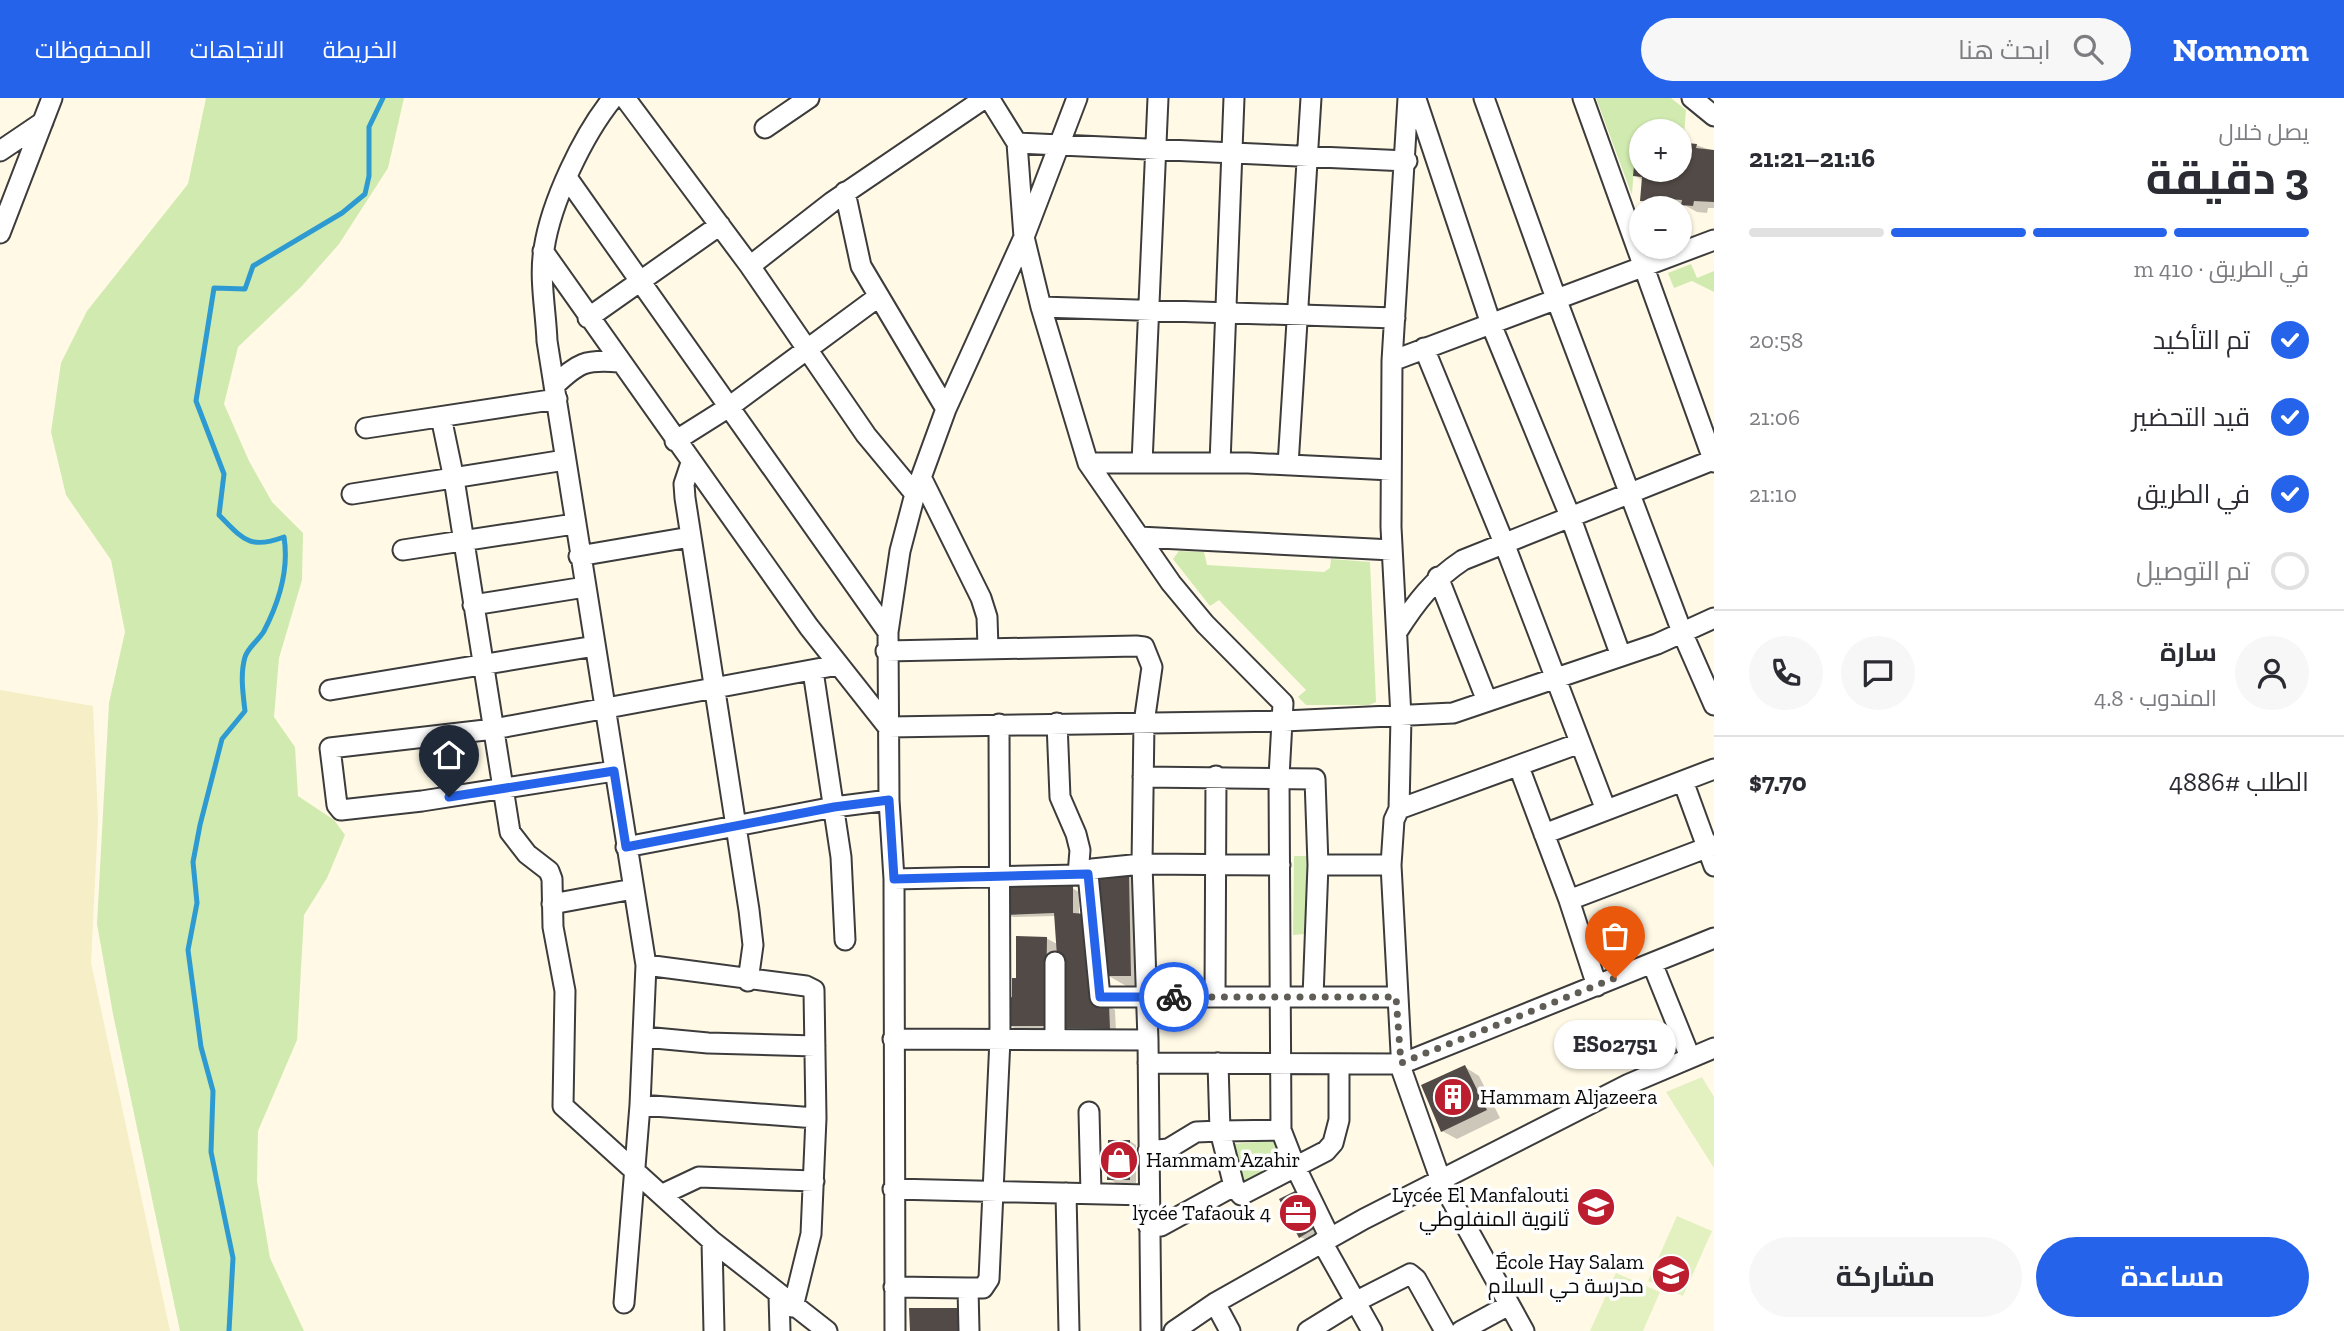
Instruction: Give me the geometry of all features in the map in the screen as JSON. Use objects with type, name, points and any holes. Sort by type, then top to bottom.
[{"type":"street","points":[[0,233],[52,98]]},
{"type":"street","points":[[613,98],[579,153],[554,210],[543,251],[547,341],[646,965],[640,1105],[624,1303]]},
{"type":"street","points":[[625,98],[750,265],[866,435],[918,487],[953,536],[987,617],[988,648]]},
{"type":"street","points":[[765,128],[808,98]]},
{"type":"street","points":[[750,265],[845,192],[987,98],[1017,143],[1024,237],[1041,307],[1088,463],[1171,583],[1205,624],[1283,703],[1279,777],[1281,1130],[1326,1240],[1372,1331]]},
{"type":"street","points":[[895,1331],[894,879],[889,800],[887,641],[900,551],[918,487],[946,409],[1024,237],[1077,98]]},
{"type":"street","points":[[1142,463],[1158,98]]},
{"type":"street","points":[[1220,463],[1234,153],[1234,98]]},
{"type":"street","points":[[1288,465],[1311,98]]},
{"type":"street","points":[[1485,98],[1557,300],[1682,632],[1714,705]]},
{"type":"street","points":[[1397,632],[1415,604],[1438,577],[1463,561],[1570,516],[1714,461],[1583,98]]},
{"type":"street","points":[[1692,98],[1714,116]]},
{"type":"street","points":[[1415,101],[1407,162],[1392,361],[1392,550],[1401,717],[1399,809],[1394,820],[1391,865],[1401,1063],[1441,1181],[1524,1331]]},
{"type":"street","points":[[1415,101],[1491,324],[1570,516],[1621,656]]},
{"type":"street","points":[[0,151],[43,122]]},
{"type":"street","points":[[1017,143],[1407,162]]},
{"type":"street","points":[[568,179],[729,407],[887,641]]},
{"type":"street","points":[[845,192],[861,266],[946,409]]},
{"type":"street","points":[[588,318],[720,225]]},
{"type":"street","points":[[1392,361],[1714,240]]},
{"type":"street","points":[[543,251],[675,441],[838,665],[888,727]]},
{"type":"street","points":[[675,441],[729,407],[877,297]]},
{"type":"street","points":[[1041,307],[1297,318],[1395,318]]},
{"type":"street","points":[[1424,348],[1504,543],[1606,810]]},
{"type":"street","points":[[366,428],[441,417],[555,393],[575,366],[595,360],[619,362]]},
{"type":"street","points":[[441,417],[454,479],[512,837],[527,854],[549,871],[552,879],[552,904],[565,991],[563,1106],[712,1241],[827,1331]]},
{"type":"street","points":[[352,494],[565,460]]},
{"type":"street","points":[[691,463],[684,484],[690,537],[753,945],[747,981]]},
{"type":"street","points":[[1088,463],[1220,463],[1391,470]]},
{"type":"street","points":[[403,550],[575,524]]},
{"type":"street","points":[[579,556],[690,537]]},
{"type":"street","points":[[1139,537],[1392,550]]},
{"type":"street","points":[[1438,577],[1486,701]]},
{"type":"street","points":[[473,605],[585,587]]},
{"type":"street","points":[[888,727],[1284,721],[1453,713],[1621,656],[1714,618]]},
{"type":"street","points":[[887,641],[988,648],[1144,647],[1152,667],[1144,723],[1142,864],[1149,1063],[1151,1331]]},
{"type":"street","points":[[330,690],[595,646]]},
{"type":"street","points":[[614,771],[341,810],[337,806],[330,748],[494,729],[838,665]]},
{"type":"street","points":[[813,671],[841,857],[845,940]]},
{"type":"street","points":[[1057,723],[1060,797],[1080,850],[1100,997],[1396,997]]},
{"type":"street","points":[[894,1287],[983,1288],[989,1279],[1000,1040],[999,724]]},
{"type":"street","points":[[1399,809],[1519,768],[1580,743]]},
{"type":"street","points":[[1519,768],[1569,900],[1597,986]]},
{"type":"street","points":[[1544,834],[1714,769]]},
{"type":"street","points":[[1143,776],[1312,778],[1317,782],[1318,865],[1314,997]]},
{"type":"street","points":[[1215,997],[1216,776]]},
{"type":"street","points":[[1683,780],[1710,846],[1714,866]]},
{"type":"street","points":[[626,847],[834,807],[889,800]]},
{"type":"street","points":[[1569,900],[1710,846]]},
{"type":"street","points":[[894,879],[1083,875],[1093,869],[1142,864],[1280,865]]},
{"type":"street","points":[[1318,865],[1391,865]]},
{"type":"street","points":[[552,904],[633,889]]},
{"type":"street","points":[[1149,1063],[1401,1063],[1714,938]]},
{"type":"street","points":[[1055,962],[1055,1040]]},
{"type":"street","points":[[1651,964],[1690,1056]]},
{"type":"street","points":[[646,965],[747,981],[812,987],[816,1118],[811,1234],[786,1301],[780,1331]]},
{"type":"street","points":[[644,1037],[708,1043],[815,1046]]},
{"type":"street","points":[[893,1039],[1148,1040]]},
{"type":"street","points":[[1174,1331],[1215,1303],[1326,1240],[1629,1084],[1714,1048]]},
{"type":"street","points":[[1218,1063],[1220,1131],[1234,1186],[1241,1195],[1326,1151],[1333,1143],[1339,1120],[1339,1063]]},
{"type":"street","points":[[640,1105],[816,1118]]},
{"type":"street","points":[[1089,1112],[1091,1194]]},
{"type":"street","points":[[1148,1151],[1168,1149],[1196,1132],[1281,1130]]},
{"type":"street","points":[[663,1194],[699,1177],[814,1181]]},
{"type":"street","points":[[1149,1227],[1161,1226],[1234,1186]]},
{"type":"street","points":[[893,1189],[1148,1195]]},
{"type":"street","points":[[1066,1193],[1069,1331]]},
{"type":"street","points":[[712,1241],[714,1331]]},
{"type":"street","points":[[1308,1331],[1405,1275],[1413,1275],[1445,1331]]},
{"type":"street","points":[[968,1288],[969,1331]]},
{"type":"street","points":[[1215,1303],[1230,1331]]},
{"type":"street","points":[[1461,1331],[1509,1305]]},
{"type":"shaded area","points":[[0,690],[93,706],[98,820],[91,963],[170,1331],[0,1331]]},
{"type":"green space","points":[[206,98],[404,98],[388,168],[339,244],[301,287],[238,347],[224,404],[249,461],[272,502],[303,533],[302,580],[279,658],[274,717],[295,747],[298,796],[334,820],[345,835],[327,878],[304,915],[297,1040],[258,1131],[257,1181],[270,1258],[304,1331],[180,1331],[113,1014],[97,924],[109,703],[125,632],[111,560],[66,495],[51,432],[61,363],[87,311],[188,184]]},
{"type":"green space","points":[[1596,98],[1671,98],[1686,110],[1685,119],[1629,119],[1629,182],[1633,182],[1632,195]]},
{"type":"green space","points":[[1691,264],[1697,278],[1714,271],[1714,292],[1692,281],[1674,288],[1668,273]]},
{"type":"green space","points":[[1179,551],[1204,552],[1207,565],[1324,572],[1330,568],[1331,559],[1370,562],[1376,702],[1369,705],[1306,705],[1298,697],[1306,690],[1219,600],[1210,606],[1173,559]]},
{"type":"green space","points":[[1294,856],[1315,856],[1316,933],[1293,935]]},
{"type":"green space","points":[[1702,1077],[1714,1097],[1714,1168],[1666,1092]]},
{"type":"green space","points":[[1280,1140],[1286,1164],[1242,1188],[1221,1145]]},
{"type":"green space","points":[[1677,1216],[1712,1231],[1683,1296],[1648,1281]]},
{"type":"green space","points":[[1616,1273],[1660,1292],[1643,1331],[1590,1331]]},
{"type":"building","points":[[1692,144],[1697,144],[1696,148],[1714,150],[1714,202],[1694,201],[1693,206],[1692,196],[1640,196],[1642,182],[1692,182]]},
{"type":"building","points":[[1129,874],[1131,976],[1105,976],[1095,876]]},
{"type":"building","points":[[1073,886],[1073,913],[1086,914],[1092,1004],[1109,1004],[1110,1029],[1062,1028],[1054,913],[1004,915],[1004,887]]},
{"type":"building","points":[[1016,936],[1047,937],[1046,999],[1052,1026],[1007,1026],[1007,998],[1012,997],[1012,978],[1016,978]]},
{"type":"building","name":"Hammam Aljazeera","points":[[1465,1065],[1487,1110],[1441,1132],[1421,1085]]},
{"type":"building","name":"Hammam Azahir","points":[[1108,1140],[1130,1140],[1130,1180],[1107,1180]]},
{"type":"building","name":"lycée Tafaouk 4","points":[[1297,1190],[1317,1227],[1299,1238],[1279,1199]]},
{"type":"building","points":[[909,1308],[965,1308],[965,1331],[910,1331]]},
{"type":"waterway","points":[[229,1331],[233,1258],[211,1152],[213,1091],[201,1047],[188,950],[197,903],[193,862],[222,739],[245,711],[242,677],[245,657],[264,631],[274,608],[284,573],[285,549],[284,537],[262,542],[247,540],[219,515],[224,474],[196,401],[214,288],[245,289],[253,266],[342,213],[365,194],[369,176],[369,127],[383,98]]},
{"type":"way so far","points":[[1174,997],[1396,997],[1401,1063],[1615,978]]},
{"type":"place","name":"ES02751","points":[[1615,978]]},
{"type":"place","name":"Hammam Aljazeera","points":[[1453,1097]]},
{"type":"place","name":"Hammam Azahir","points":[[1119,1160]]},
{"type":"place","name":"Lycée El Manfalouti ثانوية المنفلوطي","points":[[1596,1207]]},
{"type":"place","name":"lycée Tafaouk 4","points":[[1298,1213]]},
{"type":"place","name":"École Hay Salam مدرسة حي السلام","points":[[1671,1274]]},
{"type":"route","points":[[449,797],[614,771],[626,847],[834,807],[889,800],[894,879],[1088,874],[1100,997],[1174,997]]}]
